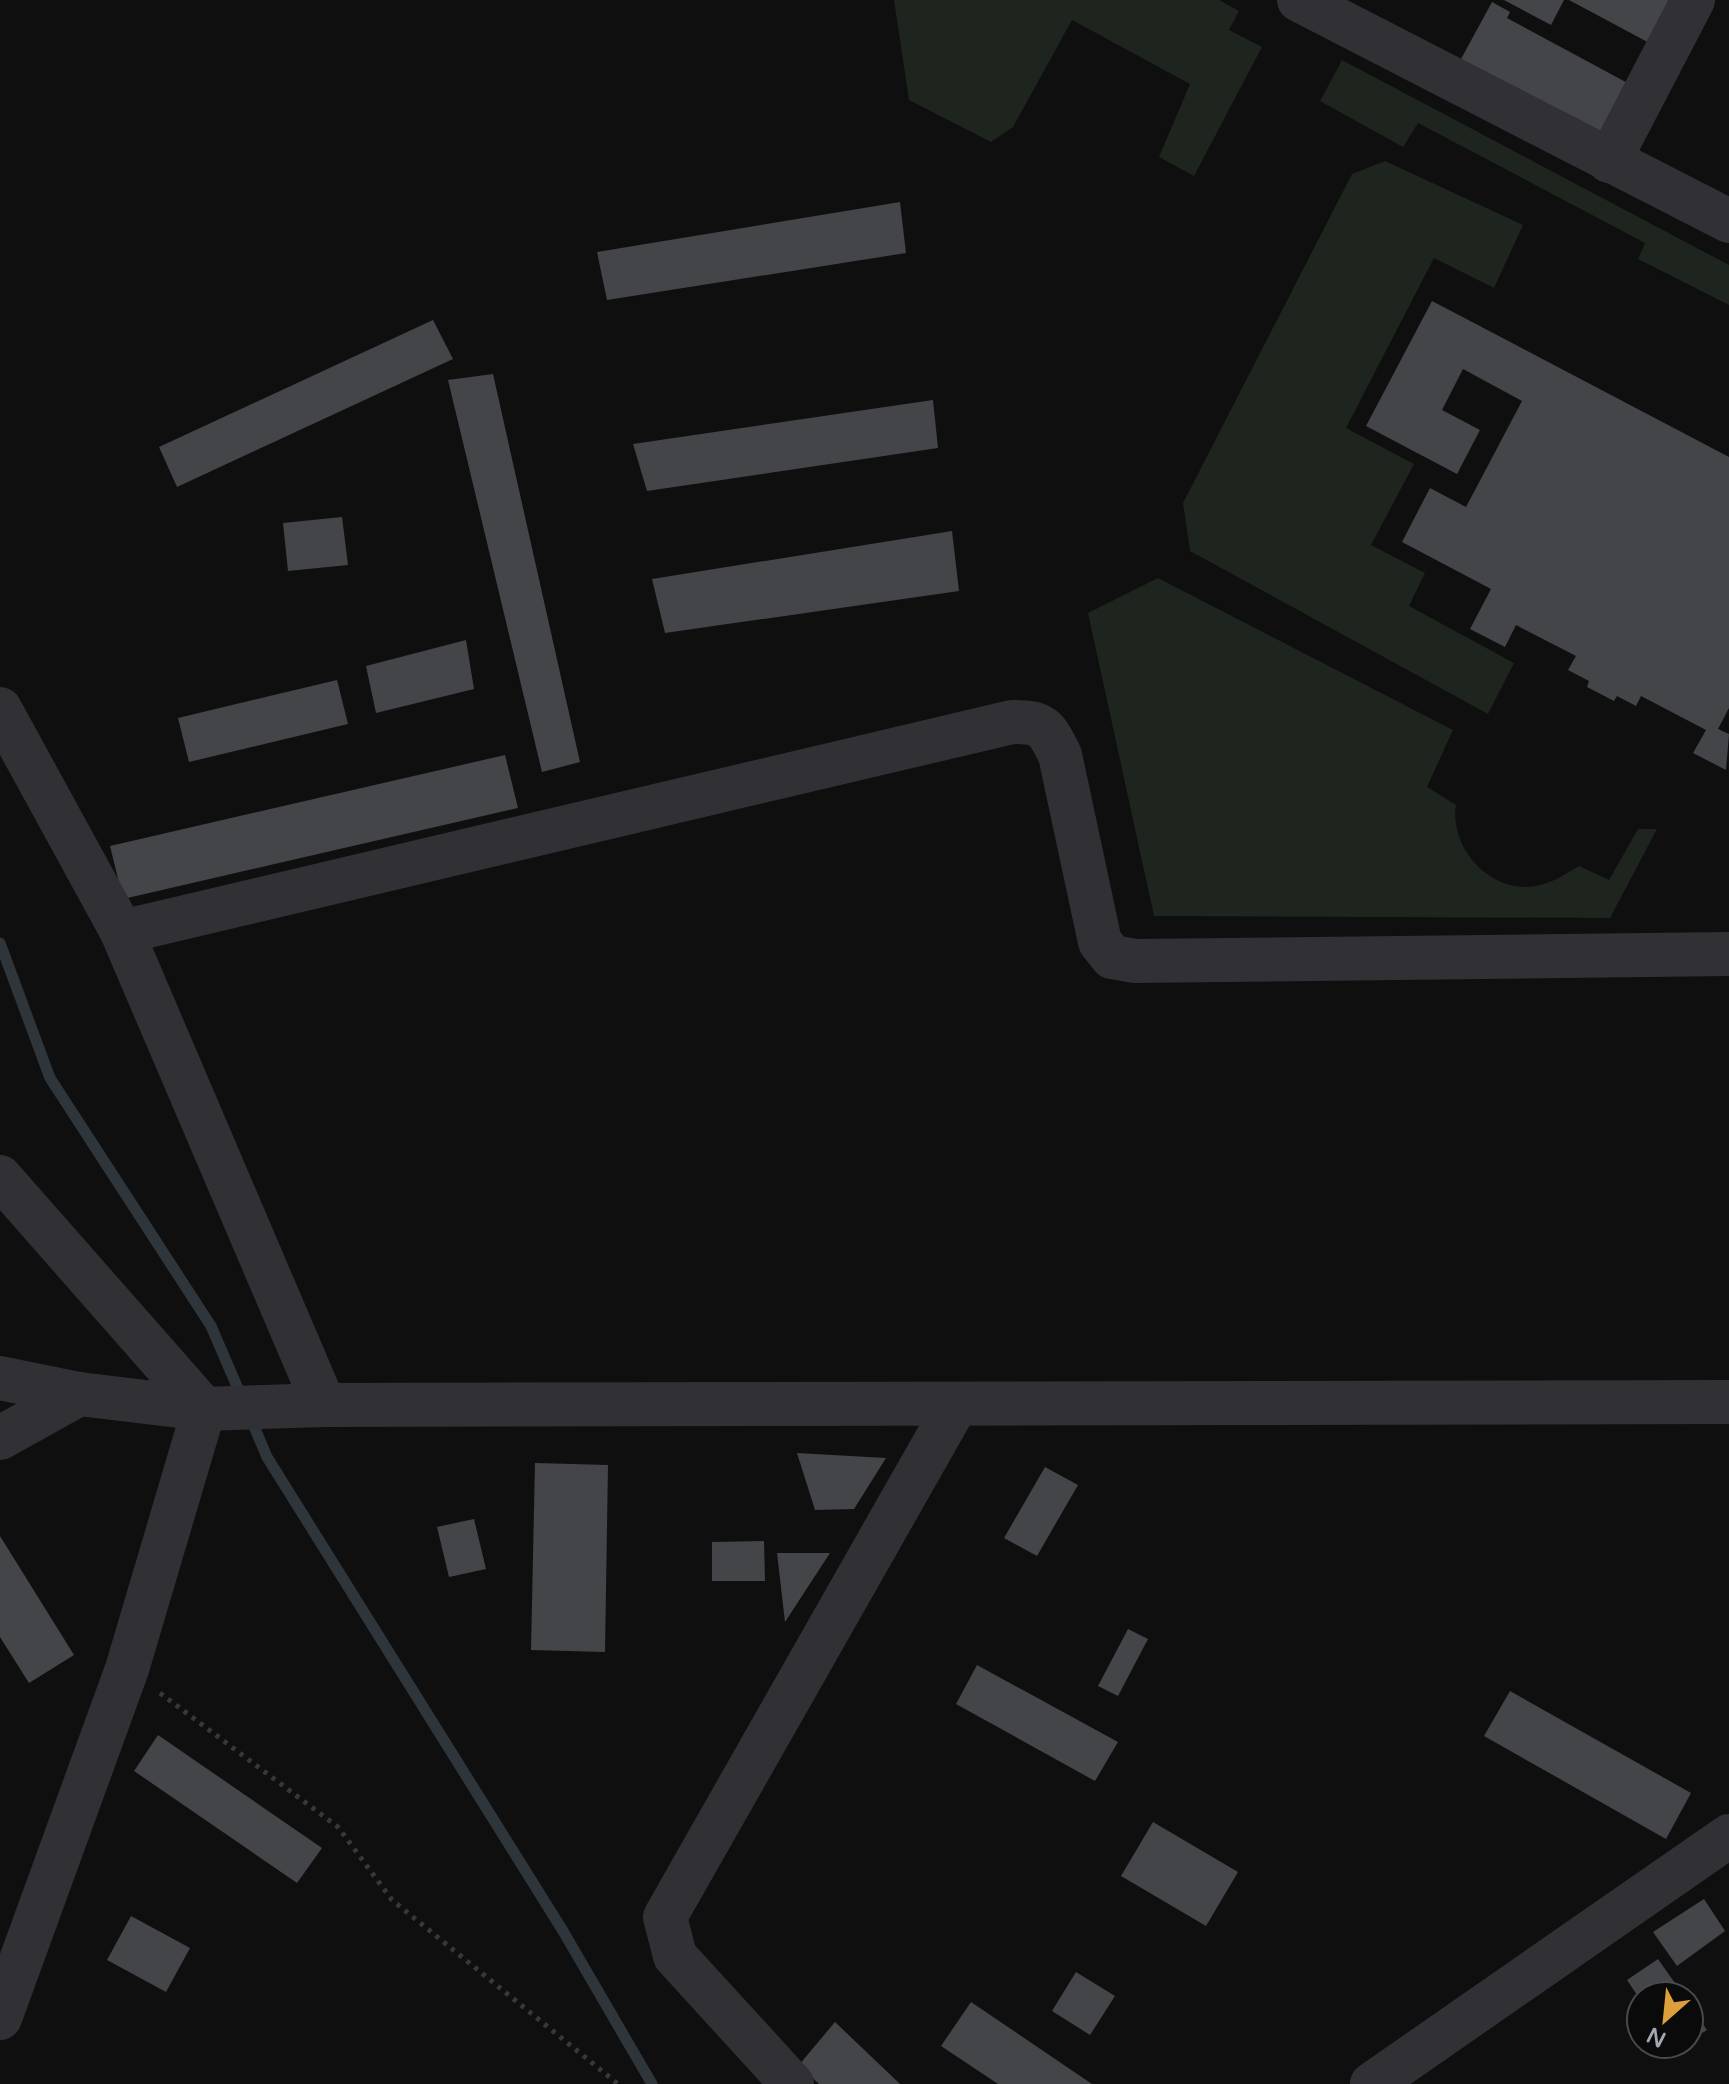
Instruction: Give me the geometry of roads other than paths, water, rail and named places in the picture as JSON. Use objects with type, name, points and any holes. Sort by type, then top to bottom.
[{"type":"street","points":[[1299,0],[1729,221]]},
{"type":"street","points":[[1609,161],[1693,0]]},
{"type":"street","points":[[0,709],[122,932],[306,1405]]},
{"type":"street","points":[[122,932],[1012,722],[1034,722],[1048,731],[1060,755],[1100,942],[1112,957],[1135,961],[1729,954]]},
{"type":"street","points":[[0,1177],[213,1410]]},
{"type":"street","points":[[0,1378],[79,1394],[213,1410],[306,1405],[1729,1402]]},
{"type":"street","points":[[0,1438],[79,1394]]},
{"type":"street","points":[[792,2084],[675,1956],[665,1917],[956,1405]]},
{"type":"street","points":[[0,2018],[127,1669],[213,1410]]},
{"type":"street","points":[[1372,2084],[1729,1836]]},
{"type":"waterway","points":[[0,943],[50,1078],[211,1326],[242,1398]]},
{"type":"waterway","points":[[250,1417],[267,1457],[563,1931],[652,2084]]}]
